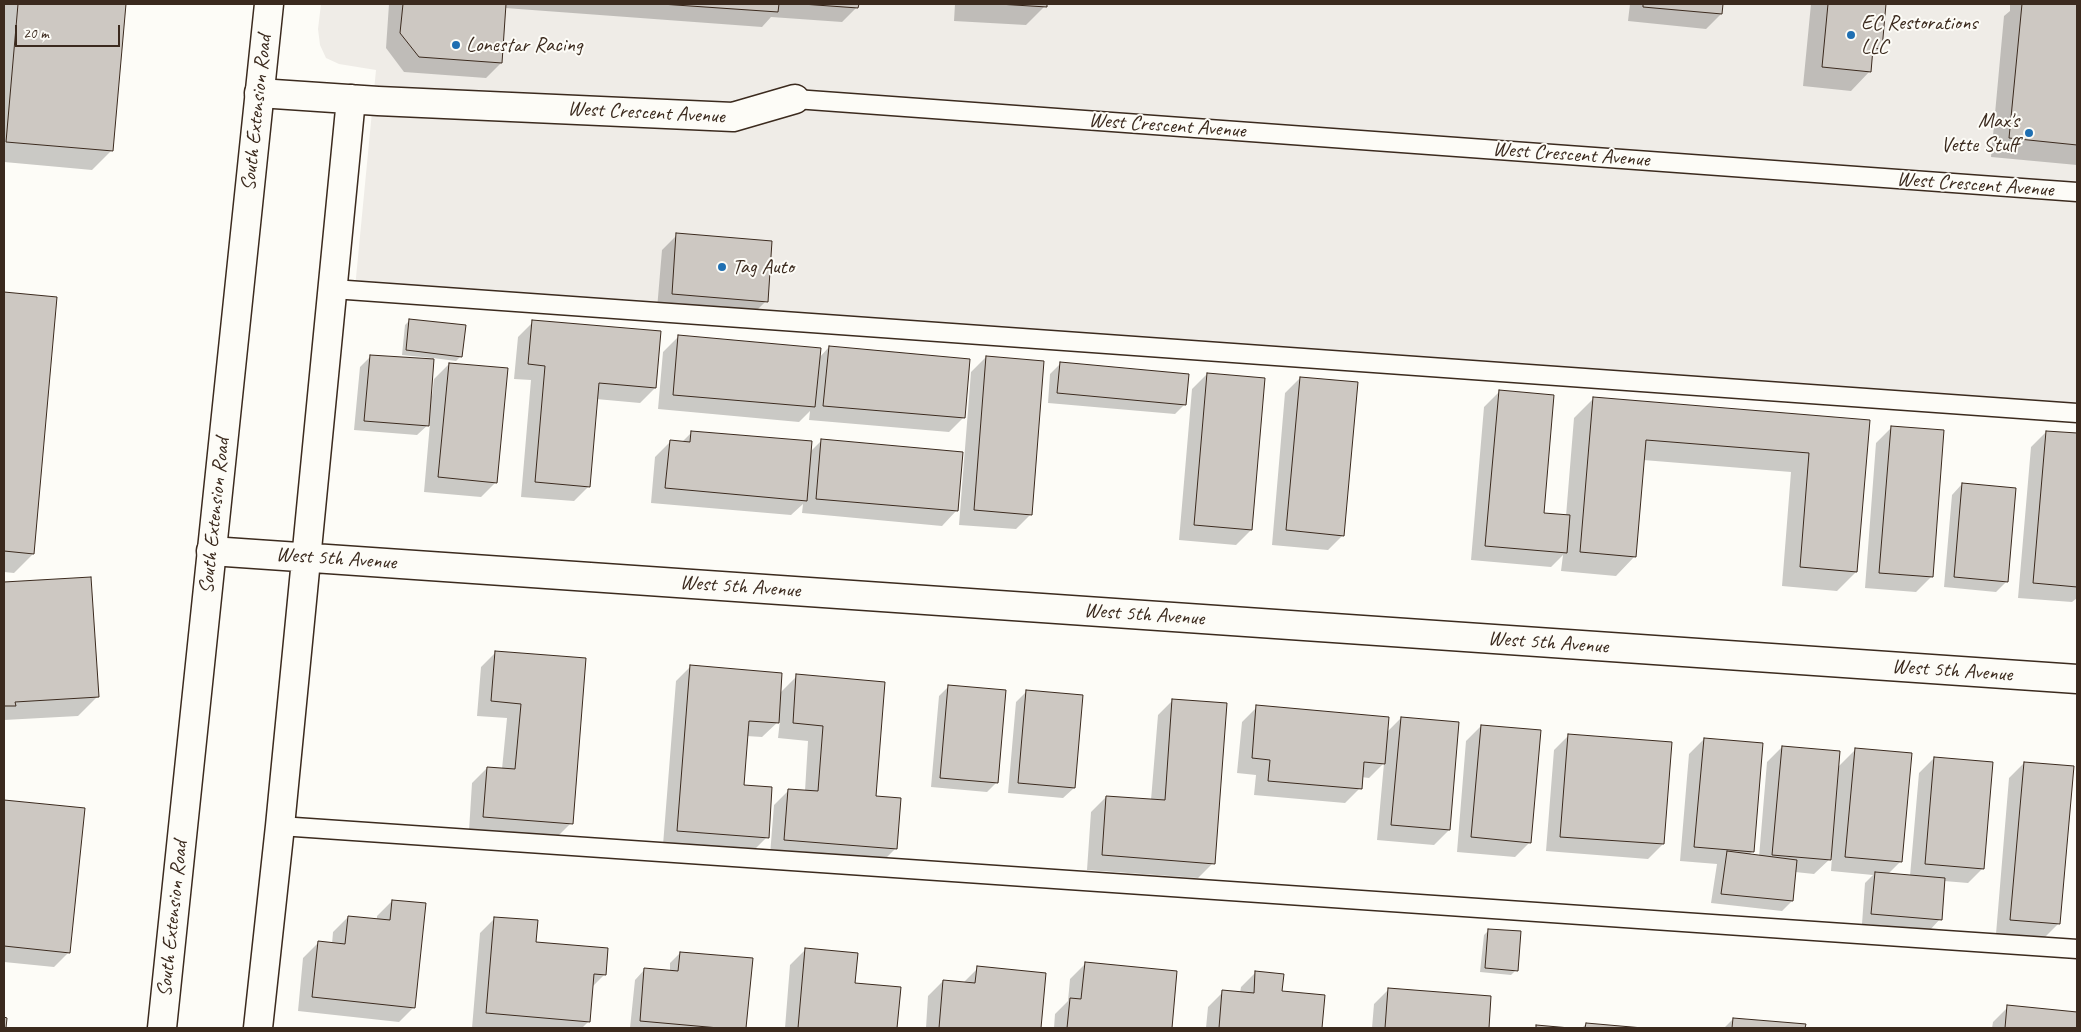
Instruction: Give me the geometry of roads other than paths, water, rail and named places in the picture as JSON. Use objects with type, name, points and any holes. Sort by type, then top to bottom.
[{"type":"street","name":"South Extension Road","points":[[162,1028],[269,4]]},
{"type":"street","name":"West Crescent Avenue","points":[[259,93],[734,117],[795,99]]},
{"type":"street","points":[[258,1028],[334,290],[351,99]]},
{"type":"street","name":"West 5th Avenue","points":[[211,551],[2077,679]]},
{"type":"lane","name":"West Crescent Avenue","points":[[795,99],[2077,192]]},
{"type":"lane","points":[[334,290],[2077,413]]},
{"type":"lane","points":[[280,826],[2077,949]]},
{"type":"place","name":"EC Restorations LLC","points":[[1851,35]]},
{"type":"place","name":"Lonestar Racing","points":[[456,45]]},
{"type":"place","name":"Max's Vette Stuff","points":[[2029,133]]},
{"type":"place","name":"Tag Auto","points":[[722,267]]}]
